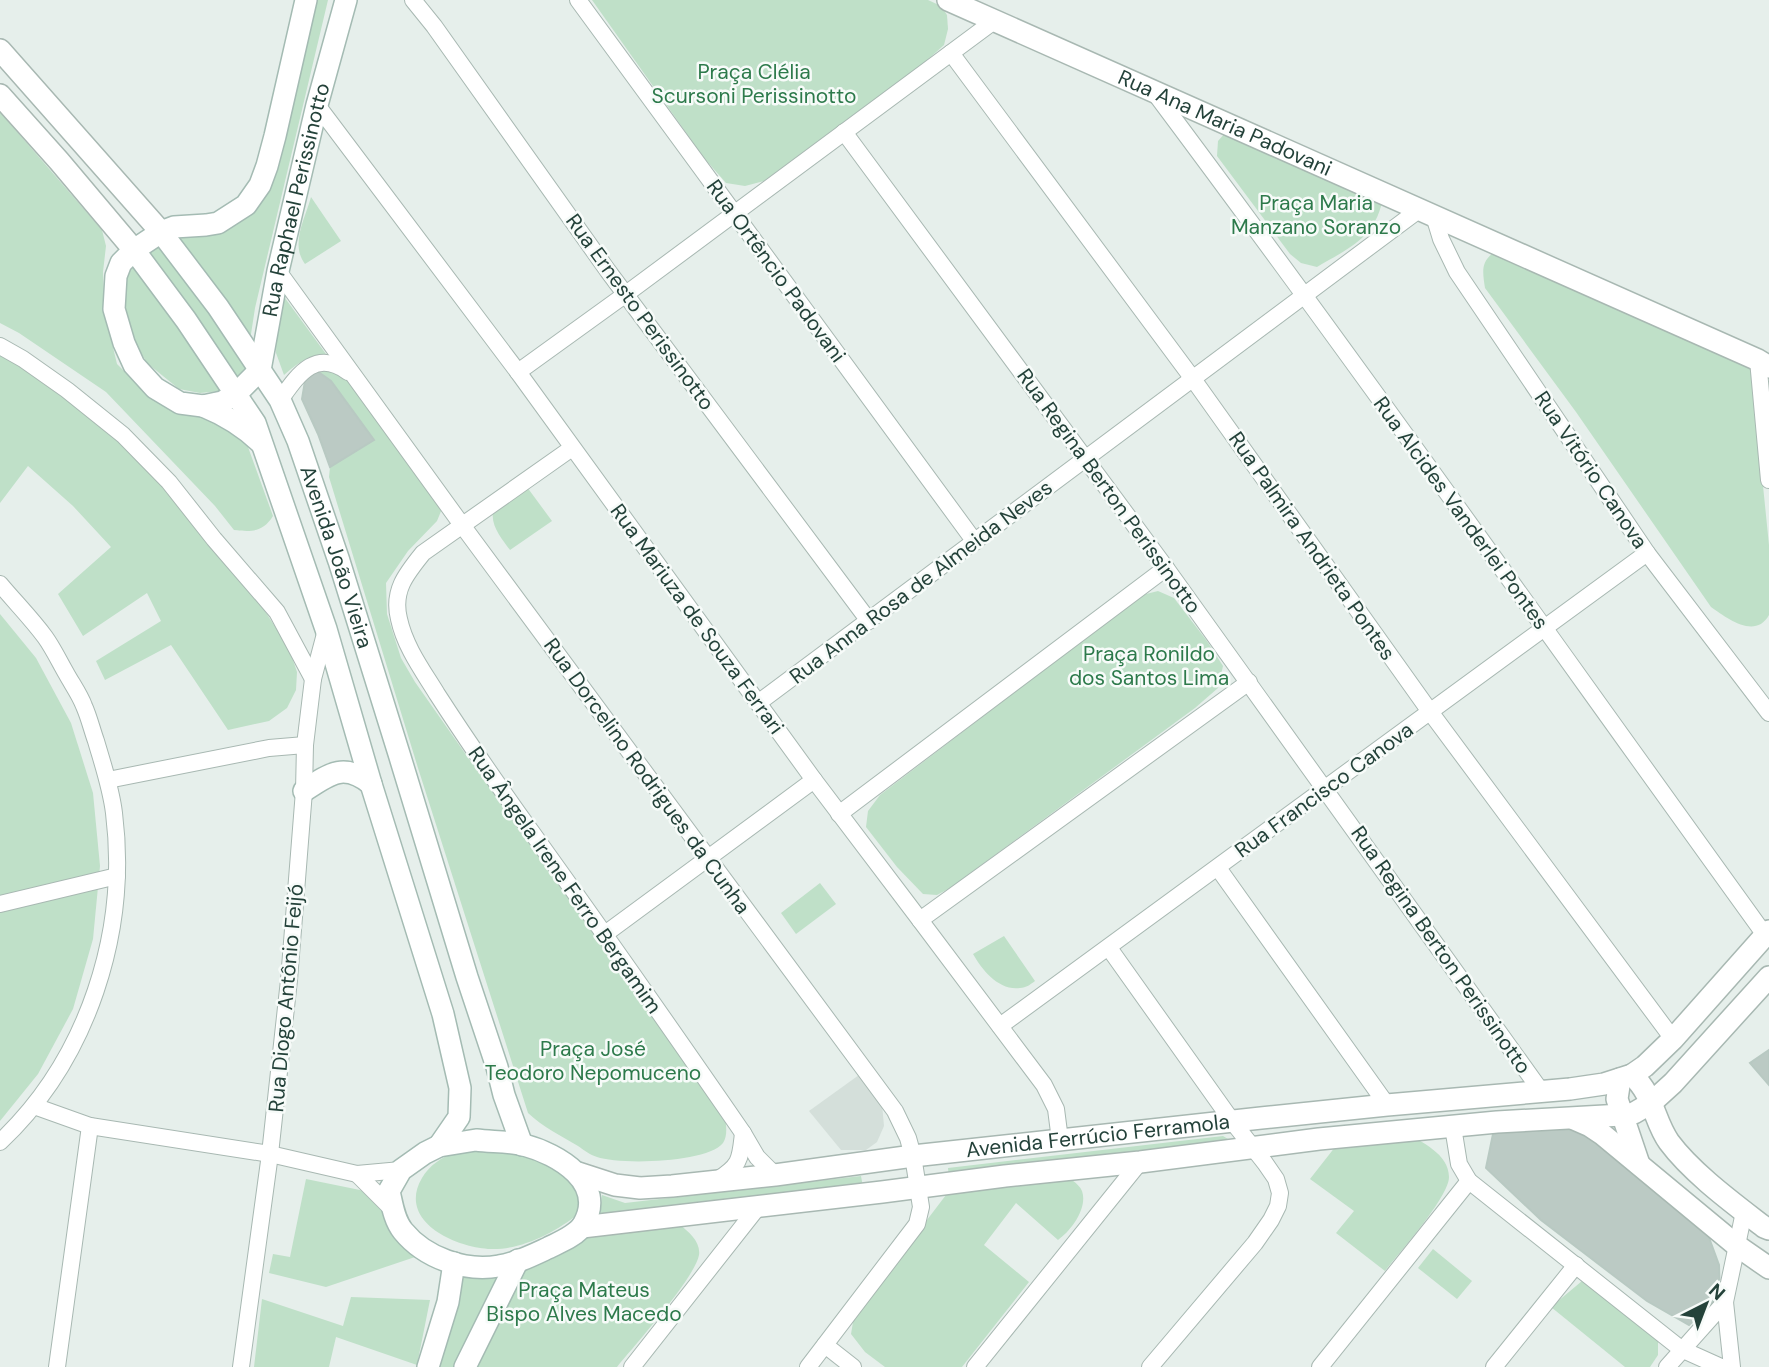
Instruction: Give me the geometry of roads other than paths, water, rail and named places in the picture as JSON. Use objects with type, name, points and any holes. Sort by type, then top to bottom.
[{"type":"street","name":"Rua Raphael Perissinotto","points":[[134,250],[174,226],[218,223],[246,205],[260,185],[275,136],[306,0]]},
{"type":"street","name":"Rua Raphael Perissinotto","points":[[260,370],[278,271],[317,105],[346,0]]},
{"type":"street","name":"Rua Ernesto Perissinotto","points":[[413,0],[626,294],[869,621]]},
{"type":"street","name":"Rua Ortêncio Padovani","points":[[578,0],[975,542]]},
{"type":"street","name":"Rua Ana Maria Padovani","points":[[948,0],[1763,364]]},
{"type":"street","points":[[518,372],[994,21]]},
{"type":"street","name":"Avenida João Vieira","points":[[0,50],[160,232],[218,307],[280,400],[298,441],[338,561],[504,1095],[522,1145]]},
{"type":"street","name":"Rua Palmira Andrieta Pontes","points":[[951,53],[1193,379],[1430,713],[1673,1039]]},
{"type":"street","name":"Rua Alcides Vanderlei Pontes","points":[[1154,92],[1305,295],[1544,629],[1767,933]]},
{"type":"street","name":"Avenida João Vieira","points":[[0,95],[134,250],[186,320],[255,423],[326,629],[443,1014],[460,1088],[459,1118],[439,1146]]},
{"type":"street","name":"Rua Mariuza de Souza Ferrari","points":[[317,105],[518,372],[839,814],[1044,1085],[1056,1109],[1060,1140]]},
{"type":"street","name":"Rua Regina Berton Perissinotto","points":[[844,132],[1249,682],[1541,1091]]},
{"type":"street","name":"Rua Anna Rosa de Almeida Neves","points":[[758,703],[1305,295],[1427,212]]},
{"type":"street","name":"Rua Vitório Canova","points":[[1427,212],[1458,271],[1647,553],[1769,713]]},
{"type":"street","points":[[134,250],[121,263],[116,276],[114,309],[134,365],[155,388],[180,403],[203,406],[220,413],[236,422],[262,444]]},
{"type":"street","name":"Rua Dorcelino Rodrigues da Cunha","points":[[278,271],[462,526],[895,1111],[913,1156],[921,1207],[917,1224],[807,1367]]},
{"type":"street","points":[[0,346],[76,397],[123,435],[169,482],[276,612],[313,679]]},
{"type":"street","points":[[280,400],[298,375],[309,366],[331,363],[353,376]]},
{"type":"street","points":[[1763,364],[1769,480]]},
{"type":"street","points":[[203,406],[222,402],[236,394],[260,370]]},
{"type":"street","points":[[462,526],[572,448]]},
{"type":"street","name":"Rua Ângela Irene Ferro Bergamim","points":[[462,526],[423,553],[405,575],[397,603],[399,620],[411,652],[476,755],[605,934],[757,1157],[775,1175]]},
{"type":"street","name":"Rua Francisco Canova","points":[[1000,1026],[1647,553]]},
{"type":"street","points":[[839,814],[1166,568]]},
{"type":"street","points":[[0,584],[46,638],[85,706],[108,780],[114,811],[117,876],[114,917],[106,958],[78,1035],[34,1106],[0,1142]]},
{"type":"street","name":"Rua Diogo Antônio Feijó","points":[[241,1367],[270,1154],[289,980],[304,791],[304,745],[313,679],[326,629]]},
{"type":"street","points":[[920,920],[1249,682]]},
{"type":"street","points":[[108,780],[269,748],[304,745]]},
{"type":"street","points":[[304,791],[333,772],[351,773],[371,784]]},
{"type":"street","points":[[605,934],[814,780]]},
{"type":"street","points":[[1218,868],[1387,1105]]},
{"type":"street","points":[[0,904],[117,876]]},
{"type":"street","points":[[1639,1164],[1617,1099],[1626,1077],[1645,1066],[1673,1039],[1767,933]]},
{"type":"street","points":[[1109,948],[1276,1179],[1280,1193],[1272,1220],[1255,1243],[1150,1367]]},
{"type":"street","points":[[1651,1103],[1698,1057],[1769,977]]},
{"type":"street","points":[[1626,1077],[1638,1080],[1649,1097],[1668,1140],[1703,1177],[1744,1212],[1769,1229]]},
{"type":"street","name":"Avenida Ferrúcio Ferramola","points":[[578,1173],[615,1185],[640,1188],[775,1175],[913,1156],[1232,1121],[1570,1089],[1604,1084],[1626,1077]]},
{"type":"street","name":"Avenida Ferrúcio Ferramola","points":[[582,1227],[1398,1131],[1622,1115],[1634,1113],[1651,1103]]},
{"type":"street","points":[[34,1106],[90,1126],[270,1154],[357,1174],[401,1170]]},
{"type":"street","points":[[1569,1118],[1590,1126],[1736,1245],[1769,1268]]},
{"type":"street","points":[[57,1367],[90,1126]]},
{"type":"street","points":[[1453,1127],[1459,1164],[1469,1181],[1681,1349],[1720,1367]]},
{"type":"street","points":[[717,1180],[728,1173],[740,1159],[743,1133]]},
{"type":"street","name":"Avenida João Vieira","points":[[401,1170],[439,1146],[476,1140],[522,1145],[556,1159],[578,1173]]},
{"type":"street","points":[[975,1367],[1140,1162]]},
{"type":"street","points":[[401,1170],[390,1191],[393,1210],[401,1229],[439,1258],[470,1267],[485,1268],[518,1260],[567,1238],[582,1227],[590,1208],[587,1188],[578,1173]]},
{"type":"street","points":[[357,1174],[393,1210]]},
{"type":"street","points":[[1320,1367],[1469,1181]]},
{"type":"street","points":[[632,1367],[758,1207]]},
{"type":"street","points":[[1732,1367],[1725,1302],[1744,1212]]},
{"type":"street","points":[[465,1367],[518,1260]]},
{"type":"street","points":[[428,1367],[448,1302],[454,1263]]},
{"type":"street","points":[[1494,1367],[1576,1265]]},
{"type":"street","points":[[1667,1367],[1725,1302]]},
{"type":"street","points":[[825,1345],[853,1367]]},
{"type":"park label","name":"Praça Clélia Scursoni Perissinotto","points":[[754,84]]},
{"type":"park label","name":"Praça Maria Manzano Soranzo","points":[[1316,215]]},
{"type":"park label","name":"Praça Ronildo dos Santos Lima","points":[[1149,666]]},
{"type":"park label","name":"Praça José Teodoro Nepomuceno","points":[[593,1061]]},
{"type":"park label","name":"Praça Mateus Bispo Alves Macedo","points":[[584,1302]]}]
